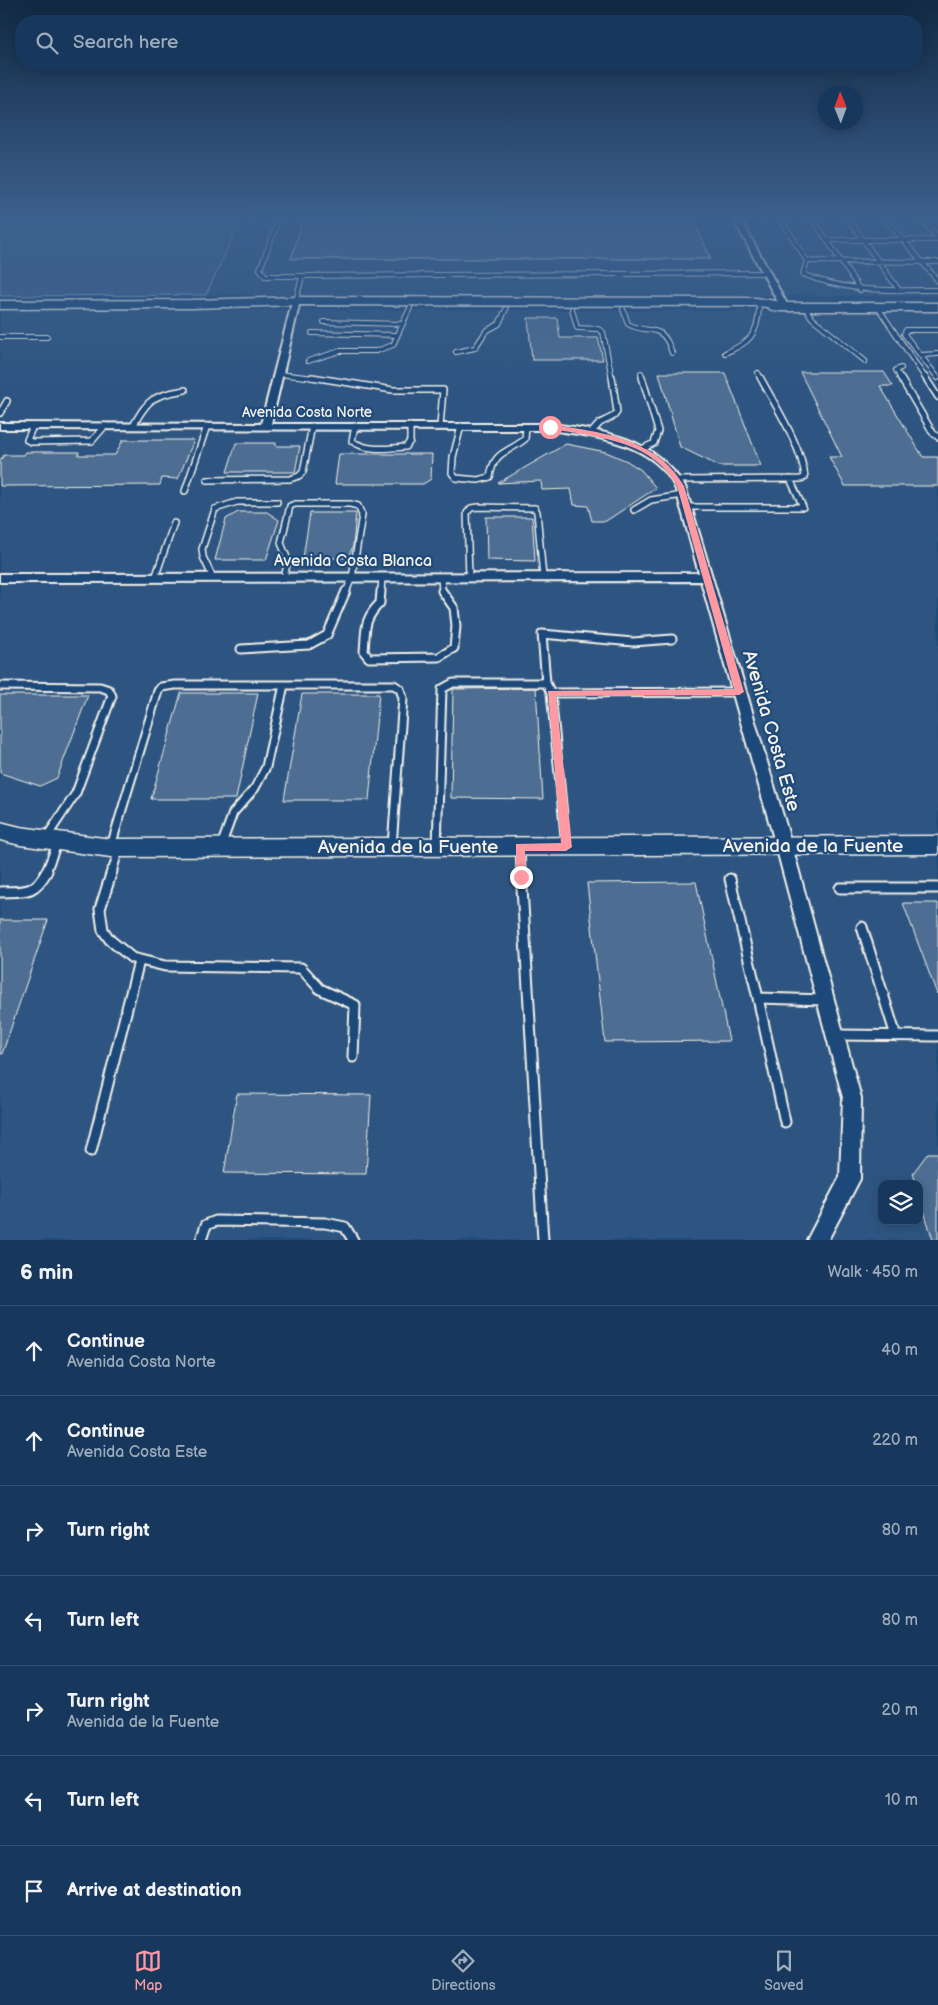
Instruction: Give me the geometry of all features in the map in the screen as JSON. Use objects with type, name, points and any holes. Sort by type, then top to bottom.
[{"type":"street","points":[[766,274],[784,306]]},
{"type":"street","points":[[0,305],[192,304],[211,307],[296,304],[756,302],[784,306]]},
{"type":"street","points":[[296,304],[410,308],[572,309],[938,306]]},
{"type":"street","points":[[266,426],[296,304]]},
{"type":"street","name":"Avenida Costa Norte","points":[[0,426],[550,427],[613,438]]},
{"type":"street","name":"Avenida Costa Este","points":[[613,438],[642,449],[661,462],[677,480],[685,501],[784,846],[852,1098],[850,1179],[818,1240]]},
{"type":"street","name":"Avenida Costa Blanca","points":[[0,578],[706,577]]},
{"type":"street","name":"Avenida de la Fuente","points":[[0,831],[115,848],[938,845]]},
{"type":"lane","points":[[263,274],[265,276],[632,274]]},
{"type":"lane","points":[[803,274],[818,282],[860,290],[938,290]]},
{"type":"lane","points":[[850,274],[860,290]]},
{"type":"lane","points":[[889,274],[899,290]]},
{"type":"lane","points":[[296,304],[302,276]]},
{"type":"lane","points":[[804,306],[812,318],[865,361]]},
{"type":"lane","points":[[877,306],[938,397]]},
{"type":"lane","points":[[308,361],[340,351],[376,351],[393,345],[410,308]]},
{"type":"lane","points":[[456,352],[475,348],[486,331],[499,324],[506,308]]},
{"type":"lane","points":[[725,353],[745,344],[756,334],[760,319],[759,308]]},
{"type":"lane","points":[[572,309],[577,328],[598,329],[603,332],[618,408],[614,418],[601,422],[591,433]]},
{"type":"lane","points":[[623,309],[628,324],[631,326],[663,333],[669,340],[672,353]]},
{"type":"lane","points":[[324,322],[403,324]]},
{"type":"lane","points":[[938,330],[906,330],[904,334],[938,378]]},
{"type":"lane","points":[[312,333],[398,335]]},
{"type":"lane","points":[[0,337],[47,337]]},
{"type":"lane","points":[[920,355],[938,354]]},
{"type":"lane","points":[[901,368],[896,370],[933,433],[938,437]]},
{"type":"lane","points":[[641,373],[658,431],[658,440],[654,445],[642,449]]},
{"type":"lane","points":[[279,374],[336,380],[393,390],[443,390],[440,426]]},
{"type":"lane","points":[[677,480],[801,479],[805,477],[806,472],[758,374]]},
{"type":"lane","points":[[133,426],[146,402],[158,395],[185,390]]},
{"type":"lane","points":[[0,413],[7,401]]},
{"type":"lane","points":[[33,426],[27,440],[32,442],[92,441],[105,426]]},
{"type":"lane","points":[[185,491],[207,426]]},
{"type":"lane","points":[[208,480],[290,479],[299,476],[302,472],[312,426]]},
{"type":"lane","points":[[355,426],[352,441],[356,445],[368,447],[406,447],[410,441],[410,426]]},
{"type":"lane","points":[[461,426],[453,457],[452,473],[456,478],[486,480],[490,477],[493,460],[502,451],[526,439],[526,427]]},
{"type":"lane","points":[[634,510],[656,497],[685,501],[803,507],[790,479]]},
{"type":"lane","points":[[213,578],[203,557],[202,549],[215,509],[237,502],[277,502]]},
{"type":"lane","points":[[240,649],[309,645],[326,635],[352,578],[362,515],[358,506],[350,504],[295,504],[290,506],[281,543],[288,560],[284,578]]},
{"type":"lane","points":[[469,577],[467,513],[471,508],[480,507],[534,508],[537,512],[543,577]]},
{"type":"lane","points":[[155,578],[174,523]]},
{"type":"lane","points":[[382,578],[380,603],[368,614],[366,622],[364,652],[369,658],[440,657],[454,648],[456,626],[454,608],[442,592],[441,577]]},
{"type":"lane","points":[[566,847],[551,693],[546,683],[542,634],[633,642],[672,639]]},
{"type":"lane","points":[[437,847],[442,690],[453,684],[546,683]]},
{"type":"lane","points":[[352,1057],[355,1005],[320,989],[301,968],[166,966],[139,961],[110,940],[103,930],[100,909],[158,691],[161,687],[175,685],[394,685],[400,689],[403,698],[392,847]]},
{"type":"lane","points":[[220,847],[233,812],[255,788],[266,767],[284,685]]},
{"type":"lane","points":[[0,686],[100,687],[109,690],[112,696],[76,793],[52,840],[45,875],[37,888],[28,891],[0,892]]},
{"type":"lane","points":[[551,693],[739,692]]},
{"type":"lane","points":[[520,847],[543,1240]]},
{"type":"lane","points":[[730,879],[785,1122]]},
{"type":"lane","points":[[840,888],[938,888]]},
{"type":"lane","points":[[862,927],[896,1036]]},
{"type":"lane","points":[[91,1151],[139,961]]},
{"type":"lane","points":[[758,998],[826,1000]]},
{"type":"lane","points":[[835,1036],[938,1036]]},
{"type":"lane","points":[[201,1240],[206,1225],[216,1221],[325,1223],[345,1227],[353,1240]]},
{"type":"shaded area","points":[[0,274],[216,274],[206,295],[0,296]]},
{"type":"shaded area","points":[[216,274],[938,274],[938,296],[206,295]]},
{"type":"shaded area","points":[[0,309],[938,311],[938,1240],[0,1240]]},
{"type":"building","points":[[528,318],[557,318],[560,338],[598,338],[603,360],[532,360]]},
{"type":"building","points":[[800,372],[884,372],[893,386],[880,386],[923,457],[938,457],[938,486],[845,486],[829,457],[842,457]]},
{"type":"building","points":[[659,373],[725,373],[761,466],[719,466],[680,447]]},
{"type":"building","points":[[123,440],[194,440],[178,479],[162,478],[160,485],[0,486],[0,461],[4,455],[24,455],[26,452],[79,452],[78,455],[115,455]]},
{"type":"building","points":[[236,443],[276,443],[276,446],[300,446],[295,472],[227,472]]},
{"type":"building","points":[[566,444],[606,452],[627,461],[641,470],[656,488],[606,521],[592,521],[588,506],[574,505],[571,489],[542,490],[541,481],[498,483]]},
{"type":"building","points":[[339,454],[432,454],[431,479],[423,484],[335,484]]},
{"type":"building","points":[[238,512],[267,512],[279,520],[266,560],[215,560],[226,519]]},
{"type":"building","points":[[310,513],[356,513],[353,546],[348,558],[303,558]]},
{"type":"building","points":[[486,517],[532,517],[535,561],[487,560]]},
{"type":"building","points":[[536,688],[543,799],[451,798],[453,689]]},
{"type":"building","points":[[181,693],[258,693],[236,799],[151,799]]},
{"type":"building","points":[[302,694],[379,694],[369,800],[284,800]]},
{"type":"building","points":[[0,695],[88,695],[57,778],[40,786],[0,773]]},
{"type":"building","points":[[696,882],[729,1041],[605,1042],[587,883]]},
{"type":"building","points":[[903,903],[938,903],[937,994]]},
{"type":"building","points":[[0,920],[48,920],[2,1054],[0,1054]]},
{"type":"building","points":[[237,1094],[371,1095],[366,1174],[224,1173]]},
{"type":"building","points":[[928,1153],[938,1153],[938,1240],[933,1240],[923,1208],[923,1180],[915,1180],[913,1173]]},
{"type":"route","points":[[521,877],[520,847],[566,847],[551,693],[739,692],[680,486],[674,474],[661,462],[639,447],[584,431],[550,427]]}]
